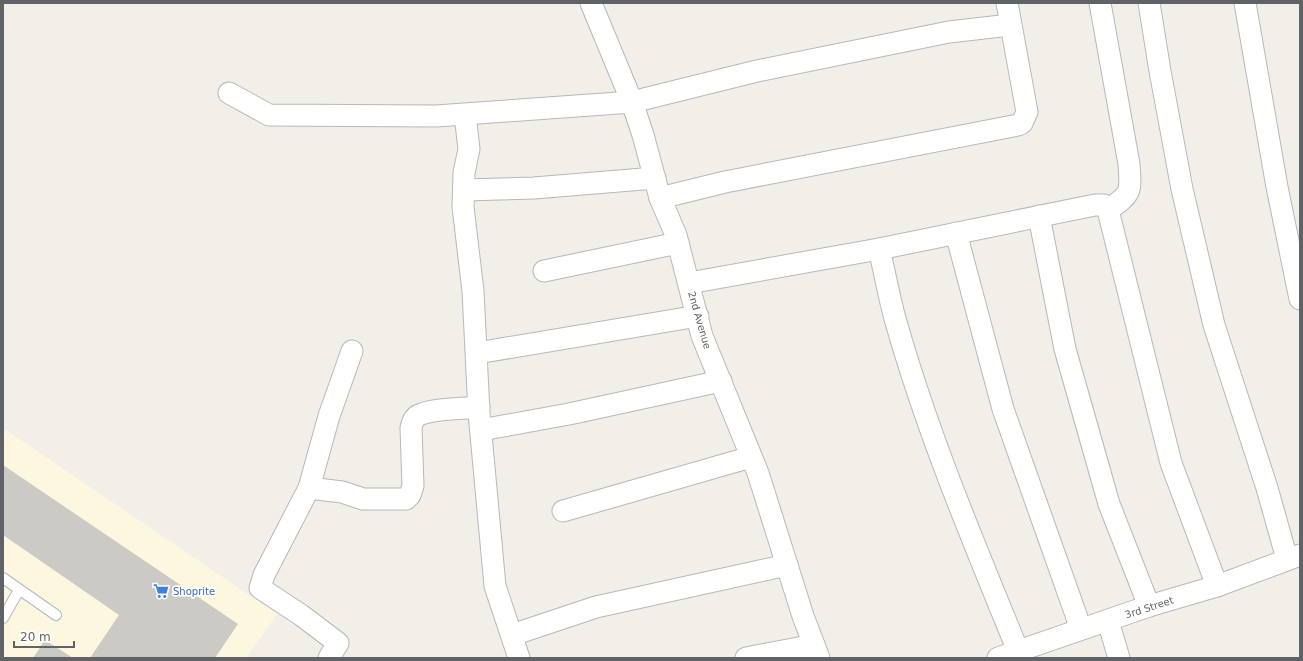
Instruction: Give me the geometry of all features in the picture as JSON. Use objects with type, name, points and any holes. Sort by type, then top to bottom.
[{"type":"street","name":"2nd Avenue","points":[[591,3],[632,102],[660,198],[678,243],[702,336],[751,457],[803,616],[817,651]]},
{"type":"street","points":[[660,198],[725,182],[1022,123],[1027,112],[1007,3]]},
{"type":"street","points":[[1100,3],[1129,164],[1131,187],[1127,196],[1108,210]]},
{"type":"street","points":[[1150,3],[1160,72],[1182,189],[1214,325],[1267,488],[1294,557]]},
{"type":"street","points":[[1245,3],[1276,180],[1300,299]]},
{"type":"street","points":[[230,93],[269,115],[465,115],[632,102],[765,69],[949,32],[1010,24]]},
{"type":"street","points":[[465,115],[469,149],[463,207],[473,291],[480,430],[495,586],[520,658]]},
{"type":"street","points":[[464,190],[534,188],[655,178]]},
{"type":"street","points":[[689,283],[879,248],[1095,205],[1104,205],[1108,210],[1172,463],[1217,586]]},
{"type":"street","points":[[1039,216],[1067,356],[1109,504],[1149,606]]},
{"type":"street","points":[[956,233],[1003,409],[1081,629]]},
{"type":"street","points":[[544,271],[678,243]]},
{"type":"street","points":[[879,248],[895,321],[917,393],[1018,651]]},
{"type":"street","points":[[477,353],[698,316]]},
{"type":"street","points":[[329,658],[338,643],[301,615],[260,588],[264,575],[309,488],[329,416],[352,351]]},
{"type":"street","points":[[480,430],[569,414],[721,382]]},
{"type":"street","points":[[309,488],[342,492],[363,499],[406,499],[410,495],[413,486],[413,422],[418,416],[429,412],[479,407]]},
{"type":"street","points":[[563,511],[751,457]]},
{"type":"street","name":"3rd Street","points":[[998,658],[1149,606],[1217,586],[1294,557]]},
{"type":"street","points":[[512,635],[596,607],[787,565]]},
{"type":"street","points":[[1108,621],[1119,658]]},
{"type":"street","points":[[746,658],[817,651]]},
{"type":"lane","points":[[3,578],[56,615]]},
{"type":"lane","points":[[3,618],[19,590]]},
{"type":"shaded area","points":[[3,428],[277,614],[246,658],[3,658]]},
{"type":"building","points":[[3,465],[238,624],[215,658],[90,658],[119,615],[3,535]]},
{"type":"building","points":[[45,640],[73,658],[33,658]]},
{"type":"place","name":"Shoprite","points":[[161,591]]}]
